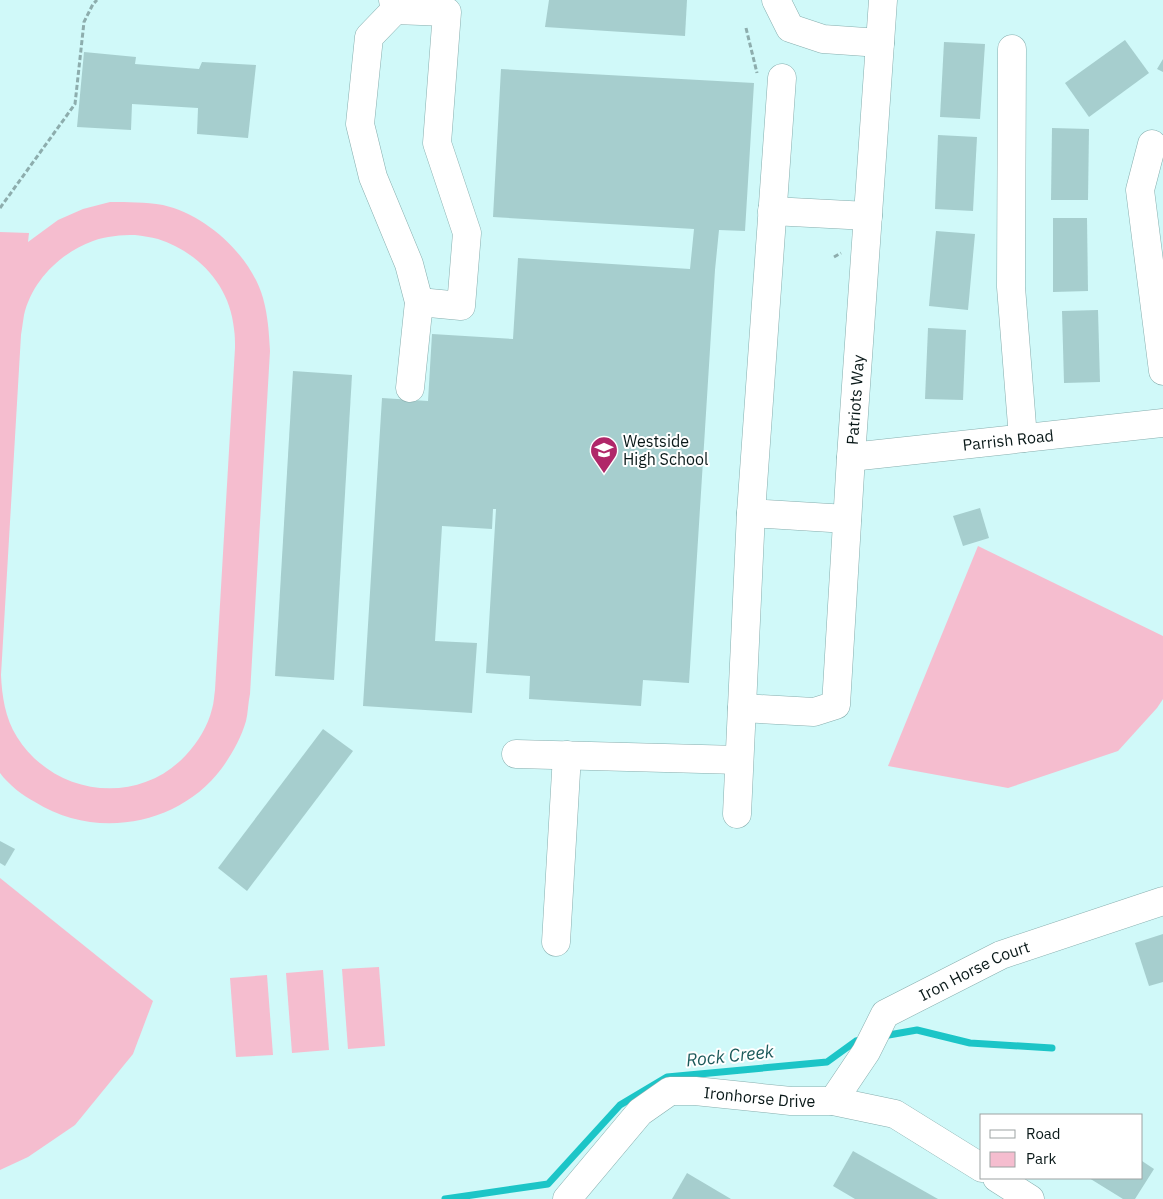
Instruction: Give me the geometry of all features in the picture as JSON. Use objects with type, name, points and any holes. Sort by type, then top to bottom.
[{"type":"street","points":[[776,0],[790,28],[823,38],[880,42]]},
{"type":"street","name":"Patriots Way","points":[[742,708],[814,712],[836,705],[851,457],[883,0]]},
{"type":"street","points":[[410,388],[419,302],[409,264],[373,177],[360,124],[369,37],[394,5],[446,12],[437,143],[467,234],[460,306],[419,302]]},
{"type":"street","points":[[1012,49],[1011,287],[1023,438]]},
{"type":"street","points":[[737,814],[751,513],[772,210],[770,77]]},
{"type":"street","points":[[1152,144],[1140,190],[1163,371]]},
{"type":"street","points":[[772,210],[868,216]]},
{"type":"street","name":"Parrish Road","points":[[851,457],[1163,423]]},
{"type":"street","points":[[751,513],[847,519]]},
{"type":"street","points":[[516,754],[739,760]]},
{"type":"street","points":[[556,942],[568,755]]},
{"type":"street","name":"Iron Horse Court","points":[[833,1100],[866,1052],[885,1014],[1001,955],[1163,901]]},
{"type":"street","name":"Ironhorse Drive","points":[[567,1199],[640,1112],[670,1091],[694,1091],[792,1101],[833,1100],[895,1114],[980,1167]]},
{"type":"street","points":[[998,1179],[1030,1199]]},
{"type":"path","points":[[0,208],[75,104],[84,22],[97,0]]},
{"type":"path","points":[[746,28],[770,77]]},
{"type":"green space","points":[[110,202],[163,205],[196,218],[211,228],[238,253],[257,282],[266,311],[270,351],[250,694],[244,727],[236,746],[222,768],[204,788],[183,803],[160,814],[135,821],[109,823],[83,821],[58,814],[21,793],[7,782],[0,773],[0,232],[29,233],[28,242],[58,220],[83,209]],"holes":[[[138,235],[158,239],[173,245],[186,252],[210,272],[226,298],[234,329],[235,348],[215,690],[208,722],[202,734],[186,755],[166,772],[145,782],[121,788],[97,788],[74,782],[52,772],[33,757],[13,730],[3,699],[1,675],[21,335],[24,315],[34,291],[49,270],[59,261],[81,246],[98,239]]]},
{"type":"green space","points":[[978,546],[1163,636],[1163,699],[1118,751],[1008,788],[888,766]]},
{"type":"green space","points":[[0,878],[153,1001],[133,1054],[75,1125],[28,1157],[0,1170]]},
{"type":"green space","points":[[379,967],[385,1046],[348,1049],[342,969]]},
{"type":"green space","points":[[323,970],[329,1050],[292,1053],[286,973]]},
{"type":"green space","points":[[267,975],[273,1055],[236,1057],[230,978]]},
{"type":"building","points":[[549,0],[687,0],[685,36],[545,27]]},
{"type":"building","points":[[1125,40],[1149,73],[1089,117],[1065,83]]},
{"type":"building","points":[[944,42],[985,44],[980,119],[940,117]]},
{"type":"building","points":[[84,52],[136,57],[135,64],[199,69],[202,62],[256,65],[248,138],[197,134],[198,108],[132,104],[131,130],[77,127]]},
{"type":"building","points":[[1163,59],[1163,72],[1157,69]]},
{"type":"building","points":[[501,69],[754,83],[745,231],[719,230],[689,683],[643,680],[641,706],[529,699],[530,676],[486,673],[496,509],[493,509],[492,529],[442,526],[435,641],[477,643],[472,713],[363,706],[382,398],[428,401],[432,334],[513,339],[518,258],[690,269],[694,229],[493,217]]},
{"type":"building","points":[[1052,128],[1089,129],[1088,200],[1051,200]]},
{"type":"building","points":[[938,135],[977,137],[973,211],[935,209]]},
{"type":"building","points":[[1053,218],[1087,218],[1088,291],[1053,292]]},
{"type":"building","points":[[936,231],[975,234],[968,310],[929,306]]},
{"type":"building","points":[[1098,310],[1100,382],[1064,383],[1062,311]]},
{"type":"building","points":[[928,328],[966,330],[963,400],[925,399]]},
{"type":"building","points":[[293,371],[352,375],[334,680],[275,676]]},
{"type":"building","points":[[980,508],[989,538],[963,546],[953,516]]},
{"type":"building","points":[[323,729],[353,751],[247,891],[218,868]]},
{"type":"building","points":[[0,841],[15,849],[5,866],[0,863]]},
{"type":"building","points":[[1163,934],[1163,982],[1149,986],[1135,943]]},
{"type":"building","points":[[853,1151],[938,1199],[855,1199],[833,1186]]},
{"type":"building","points":[[1143,1162],[1154,1169],[1135,1199],[1123,1199],[1091,1179],[1143,1179]]},
{"type":"building","points":[[687,1173],[731,1199],[672,1199]]},
{"type":"waterway","name":"Rock Creek","points":[[883,1036],[917,1030],[970,1043],[1052,1048]]},
{"type":"waterway","name":"Rock Creek","points":[[445,1199],[548,1184],[620,1105],[667,1077],[827,1062],[856,1041],[865,1039]]},
{"type":"place","name":"Westside High School","points":[[604,474]]}]
